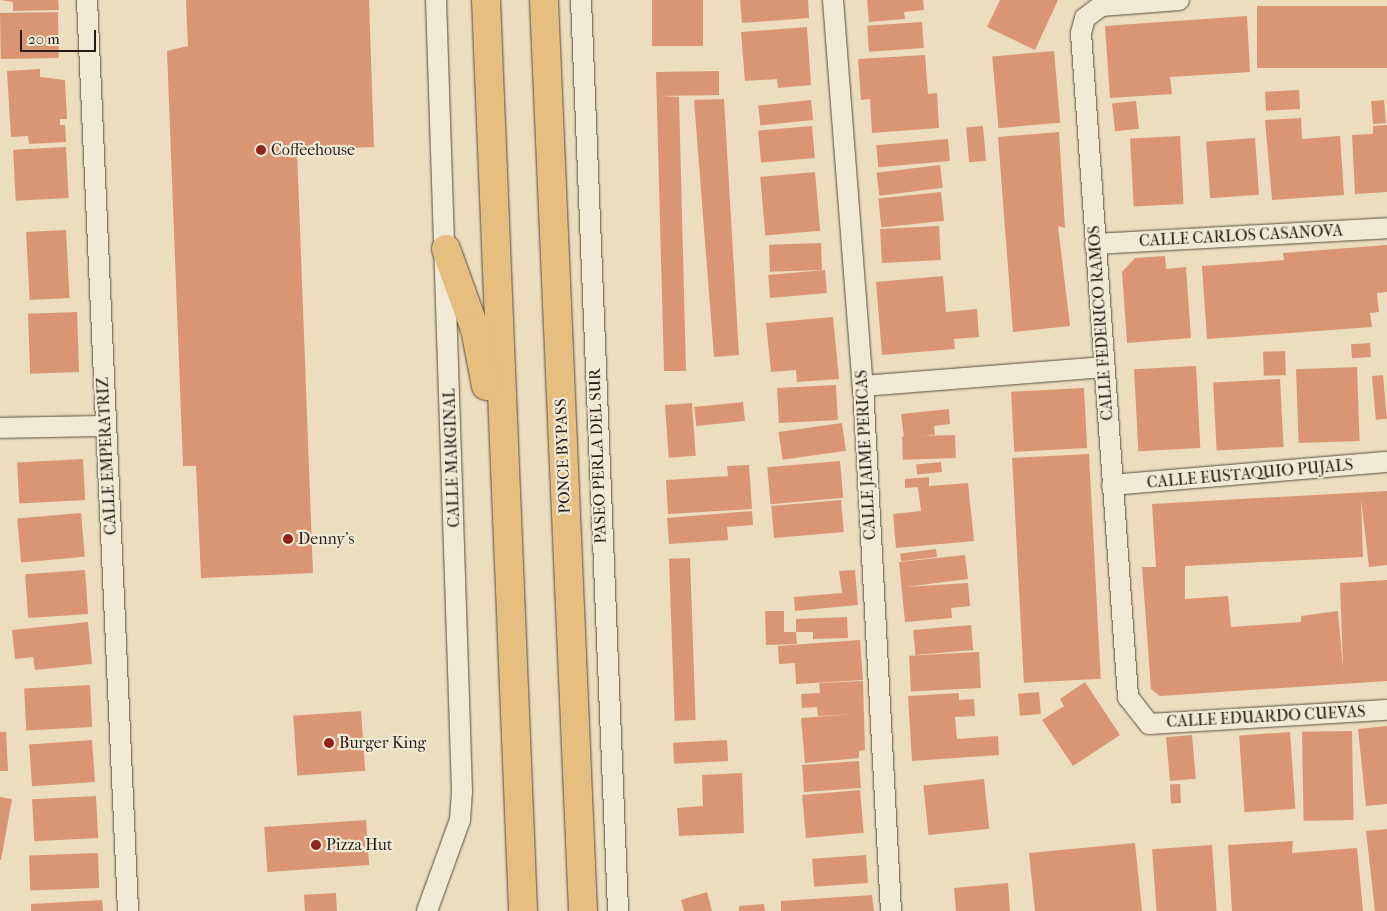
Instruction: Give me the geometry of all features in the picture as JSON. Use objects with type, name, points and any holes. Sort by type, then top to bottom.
[{"type":"highway","points":[[486,0],[501,457],[523,911]]},
{"type":"highway","name":"PONCE BYPASS","points":[[544,0],[583,911]]},
{"type":"highway","points":[[446,249],[475,329],[501,457]]},
{"type":"street","name":"CALLE EMPERATRIZ","points":[[87,0],[128,911]]},
{"type":"street","name":"CALLE MARGINAL","points":[[426,911],[460,820],[462,791],[446,249],[436,0]]},
{"type":"street","name":"PASEO PERLA DEL SUR","points":[[581,0],[618,911]]},
{"type":"street","name":"CALLE JAIME PERICAS","points":[[833,0],[863,386],[891,911]]},
{"type":"street","name":"CALLE FEDERICO RAMOS","points":[[1128,698],[1095,244],[1082,25],[1101,6],[1179,0]]},
{"type":"street","name":"CALLE CARLOS CASANOVA","points":[[1095,244],[1387,228]]},
{"type":"street","points":[[863,386],[1104,367]]},
{"type":"street","points":[[0,428],[106,426]]},
{"type":"street","name":"CALLE EUSTAQUIO PUJALS","points":[[1112,485],[1387,462]]},
{"type":"street","name":"CALLE EDUARDO CUEVAS","points":[[1128,698],[1149,724],[1387,710]]},
{"type":"building","points":[[0,0],[58,0],[59,10],[13,11],[13,2]]},
{"type":"building","points":[[186,0],[369,0],[374,147],[297,150],[313,573],[201,578],[196,466],[183,466],[167,51],[188,46]]},
{"type":"building","points":[[652,0],[703,0],[703,46],[652,46]]},
{"type":"building","points":[[740,0],[808,0],[809,18],[742,23]]},
{"type":"building","points":[[867,0],[923,0],[924,10],[904,12],[905,19],[869,22]]},
{"type":"building","points":[[1000,0],[1058,0],[1035,50],[987,27]]},
{"type":"building","points":[[1257,6],[1387,6],[1387,68],[1257,68]]},
{"type":"building","points":[[58,12],[59,58],[1,59],[0,13]]},
{"type":"building","points":[[1247,16],[1250,72],[1170,77],[1172,94],[1110,98],[1105,26]]},
{"type":"building","points":[[922,22],[924,48],[869,52],[867,26]]},
{"type":"building","points":[[807,27],[811,85],[778,88],[777,79],[745,81],[741,32]]},
{"type":"building","points":[[1054,51],[1060,123],[999,128],[992,56]]},
{"type":"building","points":[[925,55],[928,94],[937,93],[939,128],[872,133],[870,99],[861,100],[858,59]]},
{"type":"building","points":[[40,69],[40,77],[65,80],[67,119],[60,119],[60,125],[65,125],[66,142],[29,144],[28,136],[11,137],[7,71]]},
{"type":"building","points":[[719,71],[719,95],[662,96],[679,97],[686,371],[664,371],[656,72]]},
{"type":"building","points":[[1299,90],[1300,109],[1266,111],[1265,92]]},
{"type":"building","points":[[724,99],[739,355],[714,357],[694,100]]},
{"type":"building","points":[[811,100],[813,120],[760,125],[758,106]]},
{"type":"building","points":[[1384,100],[1386,123],[1373,124],[1371,101]]},
{"type":"building","points":[[1136,101],[1139,129],[1115,131],[1112,104]]},
{"type":"building","points":[[1301,118],[1302,139],[1340,136],[1344,195],[1272,200],[1265,120]]},
{"type":"building","points":[[1387,125],[1387,192],[1355,194],[1352,135],[1373,134],[1373,126]]},
{"type":"building","points":[[812,126],[815,158],[761,163],[758,131]]},
{"type":"building","points":[[983,126],[986,161],[969,162],[966,127]]},
{"type":"building","points":[[1059,132],[1065,228],[1058,226],[1070,326],[1013,332],[998,137]]},
{"type":"building","points":[[1180,136],[1184,204],[1134,207],[1130,139]]},
{"type":"building","points":[[1255,138],[1259,195],[1210,198],[1206,141]]},
{"type":"building","points":[[948,139],[950,161],[878,167],[876,145]]},
{"type":"building","points":[[66,147],[69,198],[16,201],[13,150]]},
{"type":"building","points":[[940,165],[943,188],[879,196],[876,173]]},
{"type":"building","points":[[815,172],[820,231],[765,236],[760,177]]},
{"type":"building","points":[[941,192],[944,221],[881,227],[878,199]]},
{"type":"building","points":[[939,226],[941,260],[882,263],[880,229]]},
{"type":"building","points":[[66,230],[70,298],[30,300],[26,232]]},
{"type":"building","points":[[821,243],[822,270],[770,272],[769,245]]},
{"type":"building","points":[[1387,245],[1387,292],[1377,293],[1379,312],[1370,313],[1372,327],[1207,339],[1202,266],[1284,260],[1283,253]]},
{"type":"building","points":[[1165,256],[1166,269],[1186,267],[1191,338],[1127,343],[1122,272],[1135,258]]},
{"type":"building","points":[[825,270],[827,293],[770,298],[768,275]]},
{"type":"building","points":[[943,276],[946,312],[977,309],[979,337],[954,339],[955,349],[882,355],[876,282]]},
{"type":"building","points":[[77,312],[79,372],[30,374],[28,314]]},
{"type":"building","points":[[833,317],[839,379],[797,382],[796,370],[771,372],[766,323]]},
{"type":"building","points":[[1370,343],[1371,357],[1352,358],[1351,344]]},
{"type":"building","points":[[1285,351],[1286,375],[1264,376],[1263,352]]},
{"type":"building","points":[[1196,366],[1200,448],[1138,451],[1134,369]]},
{"type":"building","points":[[1357,367],[1360,441],[1299,443],[1296,369]]},
{"type":"building","points":[[1383,375],[1387,419],[1376,420],[1372,376]]},
{"type":"building","points":[[1280,379],[1284,447],[1217,450],[1213,383]]},
{"type":"building","points":[[836,385],[838,420],[779,423],[777,388]]},
{"type":"building","points":[[1084,388],[1087,448],[1014,452],[1011,392]]},
{"type":"building","points":[[743,402],[745,421],[696,426],[694,407]]},
{"type":"building","points":[[692,403],[696,456],[669,458],[665,405]]},
{"type":"building","points":[[949,409],[950,424],[934,426],[935,435],[904,438],[901,414]]},
{"type":"building","points":[[842,423],[846,451],[783,460],[779,432]]},
{"type":"building","points":[[955,435],[956,458],[903,460],[902,437]]},
{"type":"building","points":[[1089,454],[1101,679],[1024,683],[1012,458]]},
{"type":"building","points":[[83,459],[85,500],[19,503],[17,462]]},
{"type":"building","points":[[840,461],[843,498],[771,504],[767,467]]},
{"type":"building","points":[[941,462],[942,472],[917,475],[916,465]]},
{"type":"building","points":[[749,465],[752,509],[668,514],[666,480],[728,476],[727,466]]},
{"type":"building","points":[[929,477],[929,486],[968,483],[974,541],[896,548],[893,514],[921,511],[918,487],[905,488],[905,479]]},
{"type":"building","points":[[1387,491],[1387,565],[1369,567],[1361,499],[1363,557],[1185,566],[1185,599],[1228,596],[1231,627],[1301,622],[1301,616],[1338,611],[1343,669],[1340,583],[1387,580],[1387,681],[1160,696],[1151,689],[1142,567],[1156,567],[1152,504]]},
{"type":"building","points":[[841,500],[844,532],[774,538],[771,506]]},
{"type":"building","points":[[752,511],[753,525],[727,527],[728,540],[669,544],[667,518]]},
{"type":"building","points":[[81,513],[85,557],[21,562],[17,519]]},
{"type":"building","points":[[936,549],[937,557],[901,561],[900,553]]},
{"type":"building","points":[[965,555],[968,579],[905,587],[968,583],[970,606],[951,608],[952,618],[905,622],[899,562]]},
{"type":"building","points":[[690,558],[696,720],[675,721],[669,559]]},
{"type":"building","points":[[85,570],[88,614],[28,618],[25,574]]},
{"type":"building","points":[[855,570],[858,605],[795,611],[794,597],[842,593],[839,571]]},
{"type":"building","points":[[765,611],[784,611],[784,632],[796,632],[797,644],[766,645]]},
{"type":"building","points":[[847,617],[848,638],[813,639],[813,632],[796,632],[796,619]]},
{"type":"building","points":[[88,622],[92,664],[35,670],[33,657],[15,659],[12,630]]},
{"type":"building","points":[[971,625],[973,650],[915,655],[913,630]]},
{"type":"building","points":[[860,640],[863,680],[796,684],[795,663],[779,664],[778,646]]},
{"type":"building","points":[[979,652],[981,688],[911,692],[909,656]]},
{"type":"building","points":[[863,681],[865,750],[859,751],[859,758],[805,763],[801,718],[855,714],[818,716],[817,707],[802,708],[801,694],[820,693],[819,683]]},
{"type":"building","points":[[1085,682],[1120,735],[1073,766],[1042,720],[1064,706],[1060,699]]},
{"type":"building","points":[[90,685],[92,727],[26,730],[24,688]]},
{"type":"building","points":[[1039,692],[1041,714],[1020,716],[1018,694]]},
{"type":"building","points":[[959,693],[959,700],[974,699],[975,716],[955,717],[957,739],[998,736],[999,755],[912,761],[908,696]]},
{"type":"building","name":"Burger King","points":[[361,711],[365,771],[297,776],[293,716]]},
{"type":"building","points":[[1387,726],[1387,804],[1366,806],[1358,729]]},
{"type":"building","points":[[1352,731],[1354,820],[1304,821],[1302,732]]},
{"type":"building","points":[[0,732],[6,732],[8,771],[0,771]]},
{"type":"building","points":[[1290,732],[1295,809],[1244,812],[1239,736]]},
{"type":"building","points":[[1192,735],[1196,779],[1170,781],[1166,737]]},
{"type":"building","points":[[92,740],[95,782],[32,786],[29,744]]},
{"type":"building","points":[[727,740],[728,761],[674,764],[673,743]]},
{"type":"building","points":[[859,761],[861,788],[804,792],[802,765]]},
{"type":"building","points":[[742,773],[744,833],[679,836],[677,808],[703,806],[702,775]]},
{"type":"building","points":[[984,779],[989,829],[929,835],[923,785]]},
{"type":"building","points":[[1180,784],[1181,803],[1171,803],[1170,785]]},
{"type":"building","points":[[860,790],[864,833],[806,838],[802,795]]},
{"type":"building","points":[[96,796],[98,838],[34,841],[32,799]]},
{"type":"building","points":[[0,797],[12,799],[1,860],[0,860]]},
{"type":"building","name":"Pizza Hut","points":[[366,820],[369,865],[267,872],[264,827]]},
{"type":"building","points":[[1387,829],[1387,911],[1375,911],[1366,831]]},
{"type":"building","points":[[1293,841],[1292,853],[1357,848],[1363,911],[1232,911],[1228,845]]},
{"type":"building","points":[[1135,843],[1142,911],[1035,911],[1029,853]]},
{"type":"building","points":[[1212,845],[1217,911],[1156,911],[1152,849]]},
{"type":"building","points":[[98,853],[99,888],[30,890],[29,855]]},
{"type":"building","points":[[866,855],[868,883],[814,887],[812,859]]},
{"type":"building","points":[[1008,883],[1010,911],[956,911],[954,888]]},
{"type":"building","points":[[707,892],[712,911],[684,911],[681,900]]},
{"type":"building","points":[[336,893],[337,911],[305,911],[304,895]]},
{"type":"building","points":[[872,895],[874,911],[781,911],[781,901]]},
{"type":"building","points":[[102,900],[103,911],[31,911],[31,904]]},
{"type":"building","points":[[764,904],[765,911],[739,911],[739,906]]},
{"type":"place","name":"Coffeehouse","points":[[261,150]]},
{"type":"place","name":"Denny's","points":[[288,539]]},
{"type":"place","name":"Burger King","points":[[329,743]]},
{"type":"place","name":"Pizza Hut","points":[[316,845]]}]
